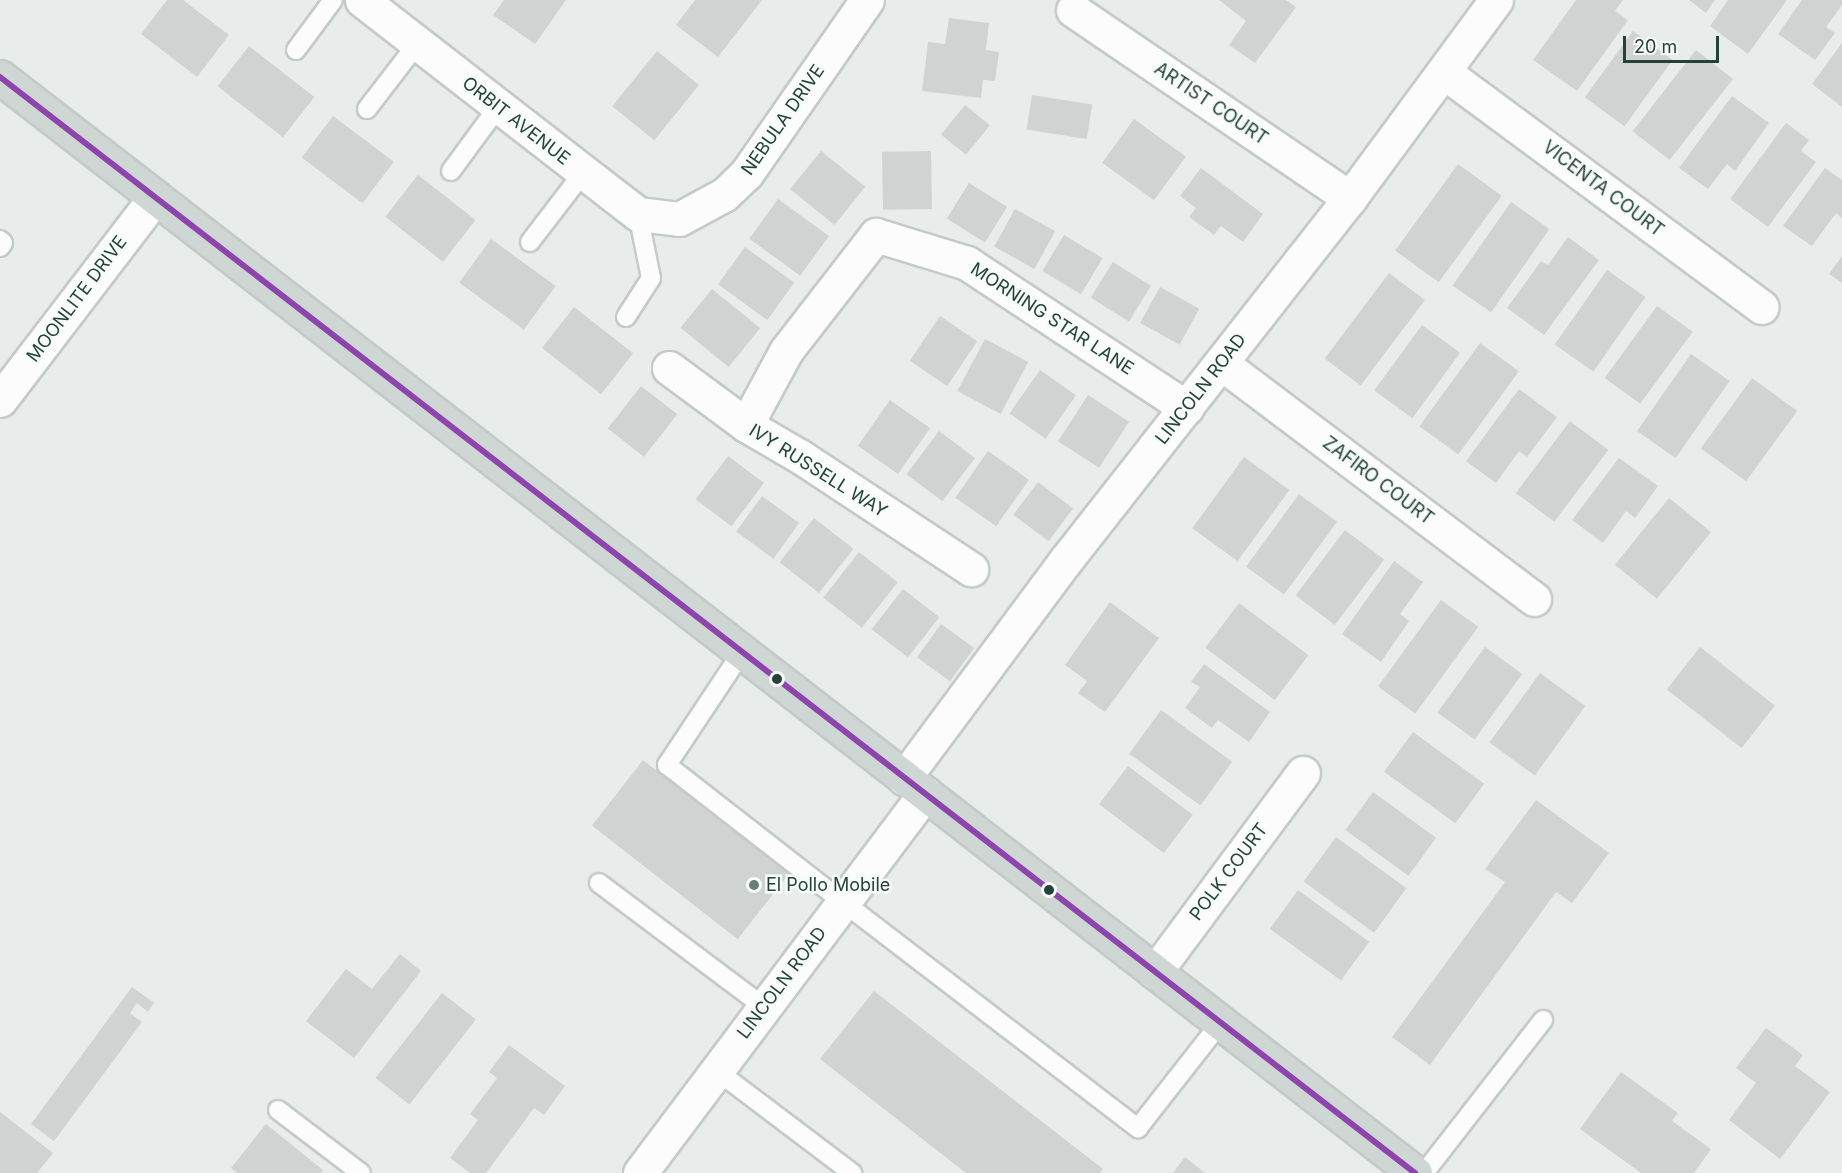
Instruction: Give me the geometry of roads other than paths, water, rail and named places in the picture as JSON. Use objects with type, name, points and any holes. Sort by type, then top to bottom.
[{"type":"main road","points":[[0,77],[1415,1173]]},
{"type":"street","name":"NEBULA DRIVE","points":[[679,219],[725,194],[746,174],[867,0]]},
{"type":"street","name":"LINCOLN ROAD","points":[[640,1173],[843,902],[914,786],[1066,560],[1350,198],[1496,0]]},
{"type":"street","name":"ORBIT AVENUE","points":[[369,2],[417,44],[638,214],[679,219]]},
{"type":"street","name":"ARTIST COURT","points":[[1073,10],[1350,198]]},
{"type":"street","name":"VICENTA COURT","points":[[1444,72],[1762,307]]},
{"type":"street","name":"MOONLITE DRIVE","points":[[0,400],[155,197]]},
{"type":"street","name":"MORNING STAR LANE","points":[[746,425],[786,351],[876,235],[967,263],[1187,408]]},
{"type":"street","name":"ZAFIRO COURT","points":[[1221,363],[1534,599]]},
{"type":"street","name":"IVY RUSSELL WAY","points":[[669,368],[746,425],[801,457],[971,569]]},
{"type":"street","name":"POLK COURT","points":[[1155,972],[1303,773]]},
{"type":"lane","points":[[296,50],[333,0]]},
{"type":"lane","points":[[368,110],[417,44]]},
{"type":"lane","points":[[451,171],[498,107]]},
{"type":"lane","points":[[530,242],[583,173]]},
{"type":"lane","points":[[626,317],[651,278],[638,214]]},
{"type":"lane","points":[[0,240],[3,243],[0,246]]},
{"type":"lane","points":[[742,652],[667,765],[843,902],[1138,1128],[1221,1022]]},
{"type":"lane","points":[[599,883],[764,1007]]},
{"type":"lane","points":[[1424,1173],[1543,1020]]},
{"type":"lane","points":[[716,1070],[852,1173]]},
{"type":"lane","points":[[278,1110],[361,1173]]},
{"type":"place","name":"El Pollo Mobile","points":[[754,885]]}]
